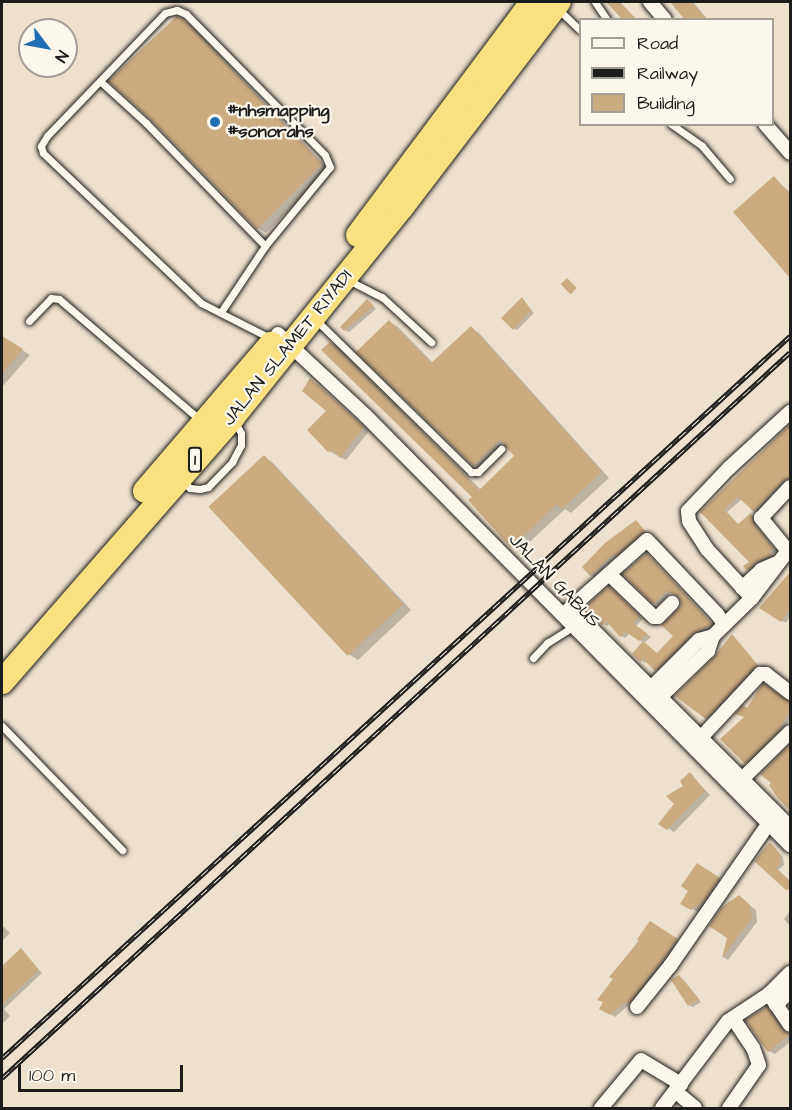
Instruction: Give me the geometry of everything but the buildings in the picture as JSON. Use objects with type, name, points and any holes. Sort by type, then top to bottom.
[{"type":"highway","name":"JALAN SLAMET RIYADI","points":[[395,202],[532,2]]},
{"type":"highway","name":"JALAN SLAMET RIYADI","points":[[2,660],[204,423],[281,340],[557,4]]},
{"type":"highway","name":"JALAN SLAMET RIYADI","points":[[2,682],[233,417],[281,340],[313,317],[344,278],[375,228]]},
{"type":"street","points":[[651,2],[663,18]]},
{"type":"street","points":[[767,126],[790,153]]},
{"type":"street","name":"JALAN GABUS","points":[[281,340],[365,415],[567,612],[573,627],[651,697]]},
{"type":"street","points":[[752,598],[707,549],[688,521],[688,511],[729,468],[790,412]]},
{"type":"street","points":[[651,697],[699,640],[713,636],[770,579],[777,563],[789,550],[761,518],[790,487]]},
{"type":"street","points":[[724,624],[710,605],[647,540],[567,612],[737,783],[789,830]]},
{"type":"street","points":[[742,588],[761,570],[777,563]]},
{"type":"street","points":[[609,574],[654,617],[658,617],[672,603]]},
{"type":"street","points":[[698,742],[760,674],[766,674],[790,693]]},
{"type":"street","points":[[737,783],[790,732]]},
{"type":"street","points":[[737,783],[769,823],[789,830]]},
{"type":"street","points":[[637,1007],[683,949],[723,886],[769,823]]},
{"type":"street","points":[[773,999],[790,973]]},
{"type":"street","points":[[662,1108],[733,1018],[790,991]]},
{"type":"street","points":[[773,999],[790,1025]]},
{"type":"street","points":[[729,1108],[759,1065],[753,1048],[733,1018]]},
{"type":"street","points":[[601,1108],[641,1060],[678,1088],[695,1108]]},
{"type":"lane","points":[[595,2],[606,18]]},
{"type":"lane","points":[[557,4],[579,29]]},
{"type":"lane","points":[[221,312],[265,246],[330,167],[329,160],[186,14],[177,10],[165,13],[47,136],[41,146],[43,153],[201,303],[281,340]]},
{"type":"lane","points":[[101,82],[146,123],[265,246]]},
{"type":"lane","points":[[674,126],[702,146],[730,179]]},
{"type":"lane","points":[[344,278],[382,297],[431,342]]},
{"type":"lane","points":[[29,321],[51,298],[59,299],[174,400],[204,423]]},
{"type":"lane","points":[[313,317],[471,472],[478,472],[501,448]]},
{"type":"lane","points":[[533,657],[547,644],[573,627]]},
{"type":"lane","points":[[2,726],[123,850]]},
{"type":"railway","points":[[2,1058],[790,336]]},
{"type":"railway","points":[[2,1078],[790,352]]},
{"type":"place","name":"#nhsmapping #sonorahs","points":[[215,122]]}]
